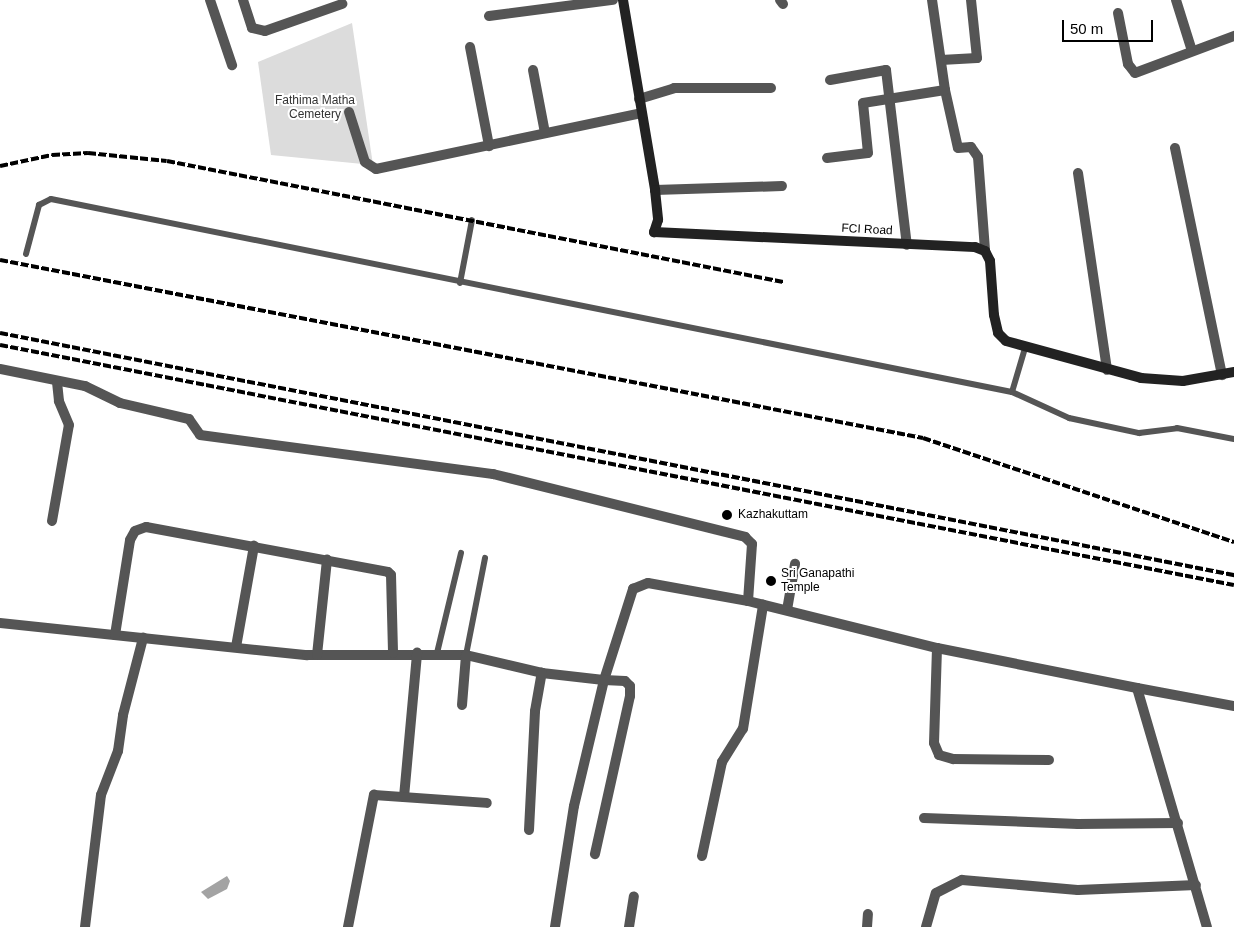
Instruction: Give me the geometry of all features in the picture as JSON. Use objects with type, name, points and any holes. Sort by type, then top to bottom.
[{"type":"street","points":[[210,0],[232,65]]},
{"type":"street","points":[[243,0],[252,28],[264,31],[342,4]]},
{"type":"street","points":[[489,16],[613,0]]},
{"type":"street","name":"FCI Road","points":[[623,0],[655,190],[658,220],[654,232],[975,247],[985,251]]},
{"type":"street","points":[[932,0],[945,90],[958,148],[971,146],[978,157],[985,251],[992,272],[994,315],[998,333],[1006,341],[1025,348],[1141,378],[1183,381],[1234,372]]},
{"type":"street","points":[[941,60],[977,58],[971,0]]},
{"type":"street","points":[[1176,0],[1192,51]]},
{"type":"street","points":[[1118,13],[1128,64],[1132,72],[1139,73],[1234,36]]},
{"type":"street","points":[[470,47],[489,146]]},
{"type":"street","points":[[533,70],[545,133]]},
{"type":"street","points":[[830,80],[886,70],[892,99],[907,245]]},
{"type":"street","points":[[639,99],[674,88],[771,88]]},
{"type":"street","points":[[827,158],[868,153],[863,103],[945,90]]},
{"type":"street","points":[[349,112],[364,162],[376,169],[641,113]]},
{"type":"street","points":[[1175,148],[1222,375]]},
{"type":"street","points":[[1078,174],[1107,370]]},
{"type":"street","points":[[655,190],[782,186]]},
{"type":"street","points":[[0,369],[57,382],[85,386],[120,403],[189,419],[200,435],[493,474],[745,537],[752,544],[748,602]]},
{"type":"street","points":[[52,521],[69,424],[59,401],[57,382]]},
{"type":"street","points":[[115,635],[130,540],[140,528],[184,532],[388,572],[391,575],[392,653]]},
{"type":"street","points":[[236,648],[254,546]]},
{"type":"street","points":[[317,655],[328,560]]},
{"type":"street","points":[[787,610],[794,564]]},
{"type":"street","points":[[555,927],[574,806],[604,680],[633,589],[648,583],[787,610],[937,648],[1234,706]]},
{"type":"street","points":[[702,856],[722,762],[744,729],[763,605]]},
{"type":"street","points":[[0,623],[317,655],[437,652],[466,655],[542,673],[625,681],[631,690],[595,854]]},
{"type":"street","points":[[85,927],[101,795],[118,751],[122,715],[143,638]]},
{"type":"street","points":[[937,648],[934,743],[939,756],[953,759],[1049,760]]},
{"type":"street","points":[[404,797],[417,653]]},
{"type":"street","points":[[462,704],[466,655]]},
{"type":"street","points":[[529,830],[536,711],[542,673]]},
{"type":"street","points":[[1137,688],[1207,927]]},
{"type":"street","points":[[348,927],[374,795],[487,802]]},
{"type":"street","points":[[924,818],[1078,824],[1178,823]]},
{"type":"street","points":[[926,927],[936,892],[962,880],[1078,890],[1196,885]]},
{"type":"street","points":[[629,927],[634,896]]},
{"type":"street","points":[[867,927],[868,914]]},
{"type":"lane","points":[[26,254],[39,205],[51,199],[460,283],[1012,392],[1069,418],[1138,433],[1177,428],[1234,439]]},
{"type":"lane","points":[[460,283],[472,220]]},
{"type":"lane","points":[[1012,392],[1025,348]]},
{"type":"lane","points":[[437,652],[461,553]]},
{"type":"lane","points":[[466,655],[485,558]]},
{"type":"green space","name":"Fathima Matha Cemetery","points":[[352,23],[373,165],[271,155],[258,62]]},
{"type":"shaded area","points":[[227,876],[230,881],[227,889],[208,899],[201,892]]},
{"type":"railway","points":[[0,166],[52,155],[88,153],[167,161],[783,282]]},
{"type":"railway","points":[[0,260],[923,438],[1234,542]]},
{"type":"railway","points":[[0,333],[1234,575]]},
{"type":"railway","points":[[0,345],[1234,585]]},
{"type":"place","name":"Kazhakuttam","points":[[727,515]]},
{"type":"place","name":"Sri Ganapathi Temple","points":[[771,581]]}]
